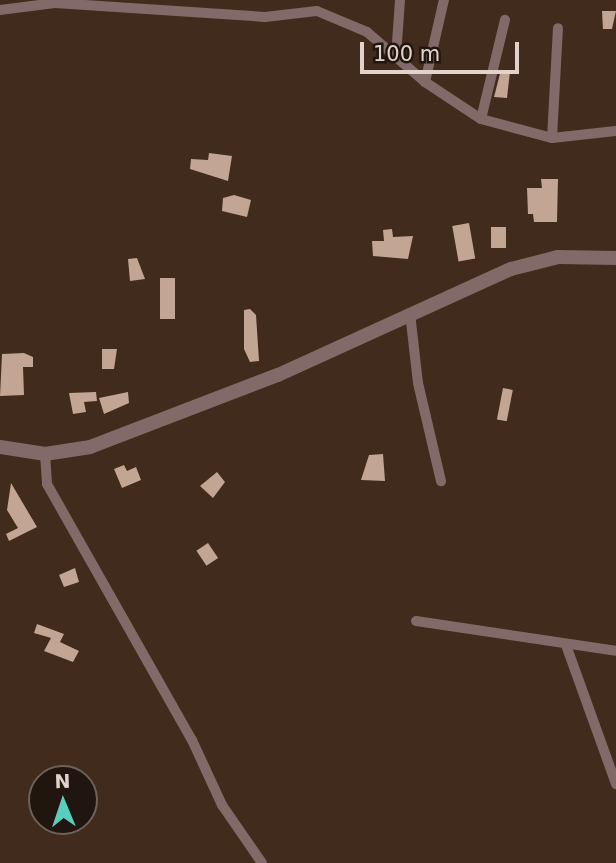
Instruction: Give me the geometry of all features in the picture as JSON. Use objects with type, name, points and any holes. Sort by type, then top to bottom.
[{"type":"street","points":[[396,57],[400,0]]},
{"type":"street","points":[[425,82],[444,0]]},
{"type":"street","points":[[0,10],[55,3],[265,17],[317,11],[367,32],[425,82],[481,119],[552,138],[616,131]]},
{"type":"street","points":[[481,119],[505,20]]},
{"type":"street","points":[[552,138],[558,28]]},
{"type":"street","points":[[0,447],[45,454],[136,433],[278,375],[511,268],[558,257],[616,258]]},
{"type":"street","points":[[410,313],[418,383],[441,481]]},
{"type":"street","points":[[45,454],[47,484],[192,740],[222,805],[262,863]]},
{"type":"street","points":[[416,621],[616,651]]},
{"type":"street","points":[[566,645],[616,785]]},
{"type":"building","points":[[602,11],[616,11],[612,29],[603,29]]},
{"type":"building","points":[[501,70],[510,71],[507,98],[494,97]]},
{"type":"building","points":[[209,153],[232,156],[228,181],[190,169],[191,159],[208,160]]},
{"type":"building","points":[[541,179],[558,179],[557,222],[534,222],[533,214],[528,214],[527,188],[542,188]]},
{"type":"building","points":[[234,195],[251,200],[247,217],[222,211],[223,198]]},
{"type":"building","points":[[469,223],[475,258],[459,261],[452,226]]},
{"type":"building","points":[[491,227],[506,227],[506,248],[491,248]]},
{"type":"building","points":[[392,229],[393,237],[413,236],[408,259],[373,256],[372,241],[384,241],[383,230]]},
{"type":"building","points":[[137,258],[145,279],[130,281],[128,259]]},
{"type":"building","points":[[160,278],[175,278],[175,319],[160,319]]},
{"type":"building","points":[[250,309],[256,315],[259,361],[250,362],[244,349],[244,310]]},
{"type":"building","points":[[102,349],[117,349],[114,369],[102,369]]},
{"type":"building","points":[[24,353],[33,357],[33,367],[23,367],[24,395],[0,396],[2,354]]},
{"type":"building","points":[[503,388],[513,390],[507,421],[497,419]]},
{"type":"building","points":[[96,392],[97,401],[84,402],[86,412],[73,414],[69,393]]},
{"type":"building","points":[[128,392],[129,403],[104,414],[99,398]]},
{"type":"building","points":[[383,454],[385,481],[361,480],[369,455]]},
{"type":"building","points":[[124,465],[127,471],[136,467],[141,480],[122,488],[114,469]]},
{"type":"building","points":[[217,472],[225,482],[213,498],[200,486]]},
{"type":"building","points":[[11,483],[37,527],[9,541],[6,534],[18,528],[7,510]]},
{"type":"building","points":[[208,543],[218,558],[206,566],[196,551]]},
{"type":"building","points":[[75,568],[79,582],[64,587],[59,575]]},
{"type":"building","points":[[37,624],[64,634],[60,642],[79,651],[73,662],[44,651],[51,638],[34,633]]}]
